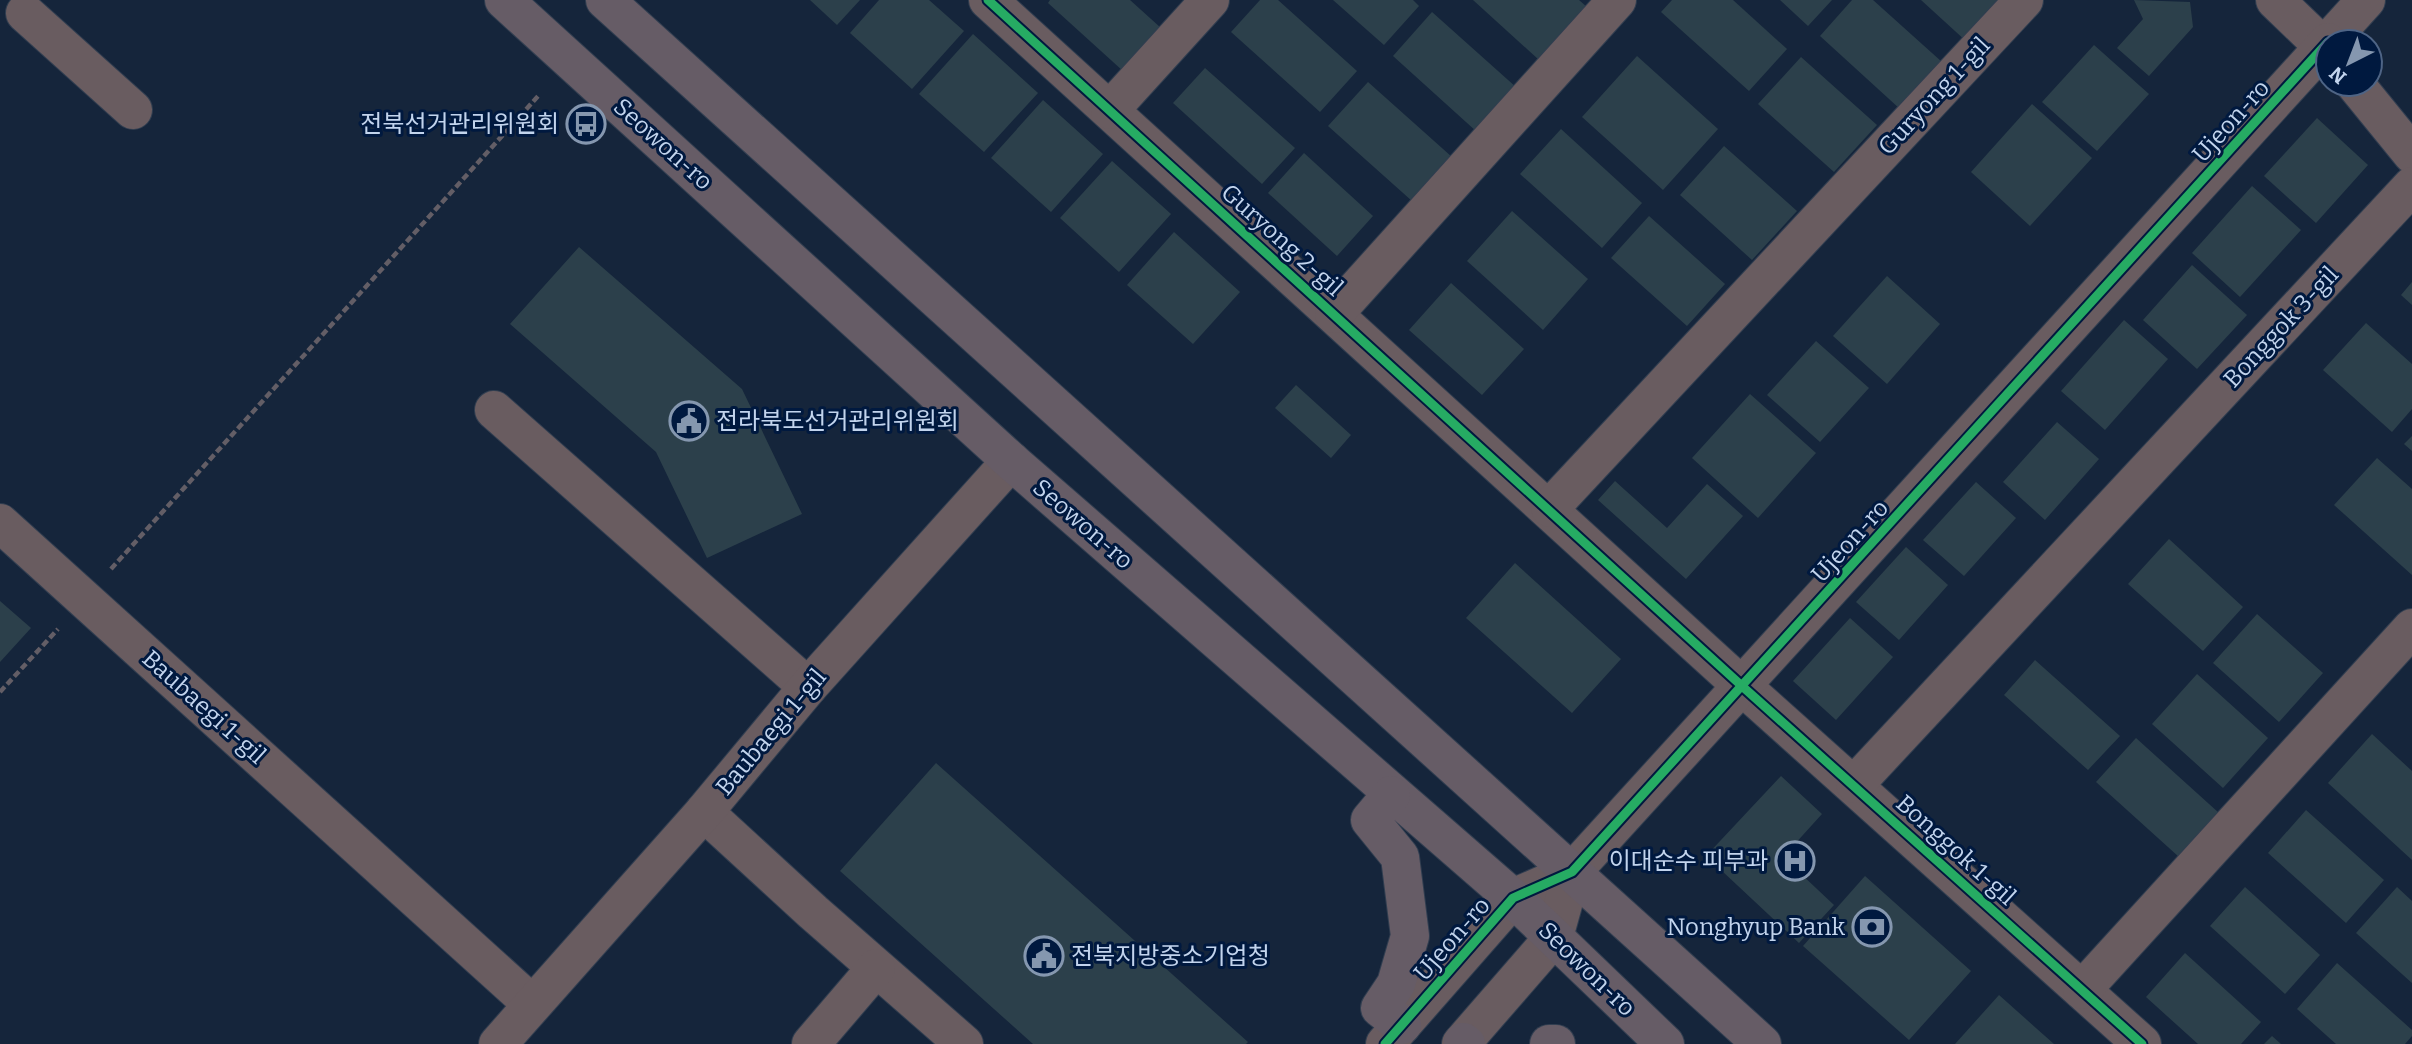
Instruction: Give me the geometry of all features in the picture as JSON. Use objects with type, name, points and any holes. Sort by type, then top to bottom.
[{"type":"main road","name":"Seowon-ro","points":[[505,0],[1011,461],[1391,795],[1513,898],[1665,1044]]},
{"type":"main road","points":[[605,0],[1762,1044]]},
{"type":"main road","points":[[1391,795],[1370,820],[1399,857],[1410,936],[1396,984],[1380,1008],[1394,1035]]},
{"type":"main road","points":[[1549,1044],[1556,1044]]},
{"type":"street","name":"Guryong 2-gil","points":[[988,0],[1550,508],[1743,687]]},
{"type":"street","points":[[1110,110],[1210,0]]},
{"type":"street","name":"Guryong 2-gil","points":[[1334,314],[1617,0]]},
{"type":"street","name":"Guryong 1-gil","points":[[1550,508],[2024,0]]},
{"type":"street","points":[[2275,0],[2314,34]]},
{"type":"street","name":"Ujeon-ro","points":[[2342,28],[2366,0]]},
{"type":"street","points":[[25,13],[133,110]]},
{"type":"street","name":"Ujeon-ro","points":[[1394,1035],[1513,898],[1572,872],[2314,59]]},
{"type":"street","points":[[2367,98],[2412,153]]},
{"type":"street","name":"Bonggok 3-gil","points":[[1855,784],[2412,186]]},
{"type":"street","points":[[494,410],[808,687]]},
{"type":"street","name":"Baubaegi 1-gil","points":[[498,1044],[704,812],[808,687],[1011,461]]},
{"type":"street","name":"Baubaegi 1-gil","points":[[0,523],[531,1004]]},
{"type":"street","points":[[2082,990],[2412,628]]},
{"type":"street","name":"Bonggok 1-gil","points":[[1743,687],[1855,784],[2142,1044]]},
{"type":"street","points":[[704,812],[964,1044]]},
{"type":"street","name":"Ujeon-ro","points":[[1463,1043],[1554,937],[1572,872]]},
{"type":"street","points":[[811,1044],[876,968]]},
{"type":"path","points":[[104,578],[539,95]]},
{"type":"path","points":[[0,692],[58,628]]},
{"type":"building","points":[[810,0],[860,0],[837,25]]},
{"type":"building","points":[[879,0],[929,0],[964,31],[912,89],[850,33]]},
{"type":"building","points":[[1050,0],[1130,0],[1161,28],[1123,71],[1048,3]]},
{"type":"building","points":[[1260,0],[1278,0],[1357,71],[1320,112],[1231,32]]},
{"type":"building","points":[[1333,0],[1413,0],[1419,6],[1384,45]]},
{"type":"building","points":[[1473,0],[1579,0],[1587,7],[1539,60]]},
{"type":"building","points":[[1672,0],[1733,0],[1787,49],[1749,91],[1661,12]]},
{"type":"building","points":[[1780,0],[1832,0],[1808,26]]},
{"type":"building","points":[[1852,0],[1873,0],[1942,62],[1900,109],[1820,36]]},
{"type":"building","points":[[1921,0],[2001,0],[1967,42]]},
{"type":"building","points":[[2134,0],[2190,2],[2193,27],[2149,76],[2117,48],[2143,19]]},
{"type":"building","points":[[1432,12],[1517,88],[1477,132],[1393,56]]},
{"type":"building","points":[[973,34],[1038,93],[984,152],[919,94]]},
{"type":"building","points":[[2094,45],[2149,94],[2097,151],[2042,102]]},
{"type":"building","points":[[1637,56],[1718,129],[1663,190],[1582,117]]},
{"type":"building","points":[[1801,57],[1877,125],[1834,172],[1758,104]]},
{"type":"building","points":[[1205,68],[1295,148],[1262,184],[1173,103]]},
{"type":"building","points":[[1368,82],[1452,157],[1412,201],[1328,126]]},
{"type":"building","points":[[1043,100],[1103,154],[1051,212],[991,158]]},
{"type":"building","points":[[2032,104],[2092,158],[2030,226],[1971,172]]},
{"type":"building","points":[[2317,118],[2368,165],[2316,223],[2264,176]]},
{"type":"building","points":[[1561,129],[1642,203],[1602,248],[1520,174]]},
{"type":"building","points":[[1724,146],[1797,211],[1752,260],[1680,195]]},
{"type":"building","points":[[1304,153],[1373,216],[1337,256],[1268,193]]},
{"type":"building","points":[[1112,161],[1171,214],[1119,272],[1060,218]]},
{"type":"building","points":[[2252,186],[2301,230],[2240,297],[2192,253]]},
{"type":"building","points":[[1512,211],[1588,279],[1543,330],[1467,261]]},
{"type":"building","points":[[1649,216],[1725,284],[1687,326],[1611,258]]},
{"type":"building","points":[[1174,232],[1240,292],[1193,344],[1127,285]]},
{"type":"building","name":"전라북도선거관리위원회","points":[[579,247],[742,389],[802,514],[707,558],[656,452],[510,324]]},
{"type":"building","points":[[2192,265],[2247,315],[2197,369],[2143,320]]},
{"type":"building","points":[[1887,276],[1940,324],[1887,384],[1833,336]]},
{"type":"building","points":[[2412,282],[2412,305],[2401,295]]},
{"type":"building","points":[[1451,283],[1524,349],[1482,395],[1409,330]]},
{"type":"building","points":[[2124,320],[2168,359],[2105,430],[2061,391]]},
{"type":"building","points":[[2366,323],[2412,364],[2412,409],[2392,432],[2323,370]]},
{"type":"building","points":[[1816,341],[1869,388],[1820,442],[1767,395]]},
{"type":"building","points":[[1296,385],[1351,435],[1331,458],[1275,408]]},
{"type":"building","points":[[1750,394],[1816,453],[1758,518],[1692,458]]},
{"type":"building","points":[[2057,422],[2099,459],[2045,520],[2003,482]]},
{"type":"building","points":[[2412,436],[2412,451],[2404,444]]},
{"type":"building","points":[[2377,458],[2412,489],[2412,575],[2334,505]]},
{"type":"building","points":[[1615,481],[1667,528],[1707,484],[1743,516],[1686,579],[1598,500]]},
{"type":"building","points":[[1976,482],[2016,518],[1964,576],[1923,540]]},
{"type":"building","points":[[2169,539],[2243,607],[2203,651],[2128,584]]},
{"type":"building","points":[[1906,547],[1948,585],[1899,640],[1856,602]]},
{"type":"building","points":[[1515,563],[1621,659],[1572,713],[1466,618]]},
{"type":"building","points":[[0,601],[31,628],[0,662]]},
{"type":"building","points":[[2257,614],[2323,673],[2279,722],[2213,663]]},
{"type":"building","points":[[1850,618],[1893,657],[1836,720],[1793,681]]},
{"type":"building","points":[[2035,660],[2120,736],[2088,770],[2004,695]]},
{"type":"building","points":[[2197,674],[2268,738],[2223,788],[2152,724]]},
{"type":"building","points":[[2372,734],[2412,771],[2412,860],[2328,783]]},
{"type":"building","points":[[2136,738],[2219,813],[2179,857],[2096,782]]},
{"type":"building","name":"전북지방중소기업청","points":[[936,763],[1248,1042],[1033,1044],[840,871]]},
{"type":"building","points":[[1781,776],[1822,814],[1783,857],[1834,905],[1799,943],[1706,856]]},
{"type":"building","points":[[2306,810],[2384,880],[2346,923],[2268,853]]},
{"type":"building","points":[[1865,876],[1971,971],[1909,1040],[1803,946]]},
{"type":"building","points":[[2245,887],[2320,955],[2285,994],[2210,926]]},
{"type":"building","points":[[2397,887],[2412,901],[2412,983],[2356,933]]},
{"type":"building","points":[[2185,953],[2261,1022],[2241,1044],[2198,1044],[2146,997]]},
{"type":"building","points":[[2337,963],[2412,1030],[2412,1036],[2405,1044],[2336,1044],[2297,1009]]},
{"type":"building","points":[[1999,995],[2054,1044],[1955,1044]]},
{"type":"building","points":[[2272,1036],[2281,1044],[2264,1044]]},
{"type":"cycle path","points":[[988,0],[1743,687],[2142,1044]]},
{"type":"cycle path","points":[[1385,1044],[1513,898],[1572,872],[2314,57]]},
{"type":"place","name":"전북선거관리위원회","points":[[586,124]]},
{"type":"place","name":"전라북도선거관리위원회","points":[[689,421]]},
{"type":"place","name":"이대순수 피부과","points":[[1795,861]]},
{"type":"place","name":"Nonghyup Bank","points":[[1872,927]]},
{"type":"place","name":"전북지방중소기업청","points":[[1044,956]]}]
